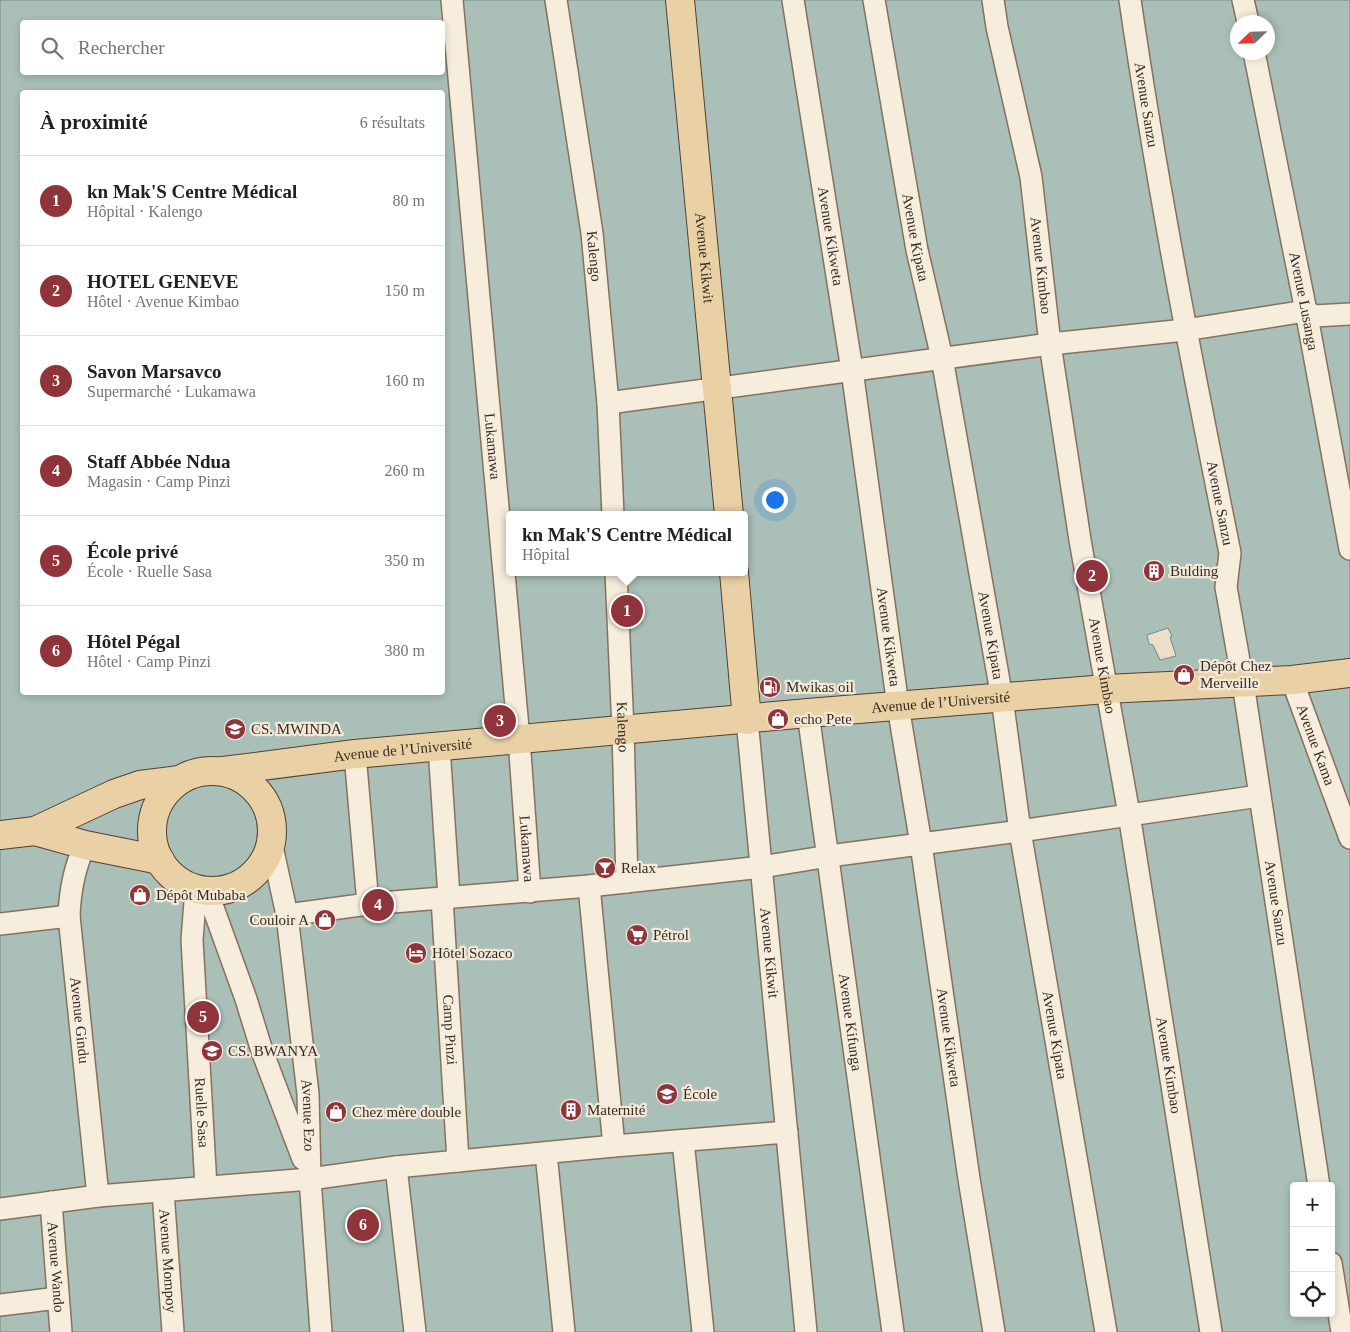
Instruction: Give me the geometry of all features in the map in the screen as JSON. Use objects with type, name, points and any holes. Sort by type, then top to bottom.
[{"type":"main road","name":"Avenue Kikwit","points":[[680,0],[729,511]]},
{"type":"main road","name":"Avenue Kikwit","points":[[734,576],[747,720]]},
{"type":"main road","name":"Avenue de l’Université","points":[[223,771],[355,754],[898,706],[1106,689],[1292,680],[1350,673]]},
{"type":"main road","points":[[261,796],[293,763]]},
{"type":"main road","points":[[0,835],[35,831],[114,794],[140,785],[180,780],[208,770],[223,771],[238,776],[251,785],[261,796],[269,810],[272,826],[271,842],[266,859],[255,873],[241,884],[224,890],[201,890],[175,878],[160,860],[152,839],[154,816],[163,795],[180,780]]},
{"type":"main road","points":[[35,831],[85,845],[160,860]]},
{"type":"street","name":"Lukamawa","points":[[452,0],[519,740],[530,892]]},
{"type":"street","name":"Kalengo","points":[[556,0],[592,233],[608,403],[613,511]]},
{"type":"street","name":"Avenue Kikweta","points":[[793,0],[852,370],[898,706],[921,844],[968,1169],[994,1332]]},
{"type":"street","name":"Avenue Kipata","points":[[874,0],[916,250],[942,358],[1002,698],[1020,831],[1106,1332]]},
{"type":"street","name":"Avenue Kimbao","points":[[993,0],[997,27],[1031,177],[1050,344],[1080,540],[1129,814],[1211,1332]]},
{"type":"street","name":"Avenue Sanzu","points":[[1130,0],[1144,98],[1186,330],[1230,553],[1226,587],[1243,683],[1318,1182]]},
{"type":"street","points":[[1243,0],[1246,15]]},
{"type":"street","name":"Avenue Lusanga","points":[[1256,60],[1306,311],[1350,550]]},
{"type":"street","points":[[608,403],[718,390],[1050,344],[1186,330],[1306,311],[1314,316],[1350,314]]},
{"type":"street","name":"Kalengo","points":[[616,576],[627,882]]},
{"type":"street","name":"Avenue Kama","points":[[1292,680],[1350,835]]},
{"type":"street","name":"Avenue Kifunga","points":[[808,714],[893,1332]]},
{"type":"street","name":"Avenue Kikwit","points":[[747,720],[806,1332]]},
{"type":"street","name":"Camp Pinzi","points":[[439,747],[458,1161]]},
{"type":"street","points":[[355,754],[368,904]]},
{"type":"street","points":[[287,915],[368,904],[530,892],[762,867],[1259,796]]},
{"type":"street","name":"Avenue Ezo","points":[[271,842],[287,915],[308,1094],[310,1178],[321,1332]]},
{"type":"street","name":"Avenue Gindu","points":[[85,845],[76,863],[69,916],[98,1196]]},
{"type":"street","points":[[589,886],[614,1146]]},
{"type":"street","points":[[201,890],[246,999],[262,1051],[310,1178]]},
{"type":"street","name":"Ruelle Sasa","points":[[201,890],[192,940],[206,1187]]},
{"type":"street","points":[[0,924],[69,916]]},
{"type":"street","points":[[0,1209],[98,1196],[310,1178],[396,1167],[614,1146],[787,1132]]},
{"type":"street","points":[[683,1141],[703,1332]]},
{"type":"street","points":[[546,1153],[564,1332]]},
{"type":"street","points":[[396,1167],[415,1332]]},
{"type":"street","name":"Avenue Mompoy","points":[[163,1191],[173,1332]]},
{"type":"street","name":"Avenue Wando","points":[[50,1202],[61,1332]]},
{"type":"street","points":[[1332,1272],[1342,1332]]},
{"type":"street","points":[[0,1304],[58,1298]]},
{"type":"water","points":[[0,0],[1350,0],[1350,1332],[0,1332]],"holes":[[[1168,628],[1172,636],[1170,637],[1176,656],[1160,660],[1153,645],[1149,644],[1147,635]]]},
{"type":"place","name":"Bulding","points":[[1154,571]]},
{"type":"place","name":"HOTEL GENEVE","points":[[1092,576]]},
{"type":"place","name":"kn Mak'S Centre Médical","points":[[627,611]]},
{"type":"place","name":"Dépôt Chez Merveille","points":[[1184,675]]},
{"type":"place","name":"Mwikas oil","points":[[770,687]]},
{"type":"place","name":"echo Pete","points":[[778,719]]},
{"type":"place","name":"Savon Marsavco","points":[[500,721]]},
{"type":"place","name":"CS. MWINDA","points":[[235,729]]},
{"type":"place","name":"Relax","points":[[605,868]]},
{"type":"place","name":"Dépôt Mubaba","points":[[140,895]]},
{"type":"place","name":"Staff Abbée Ndua","points":[[378,905]]},
{"type":"place","name":"Couloir A","points":[[325,920]]},
{"type":"place","name":"Pétrol","points":[[637,935]]},
{"type":"place","name":"Hôtel Sozaco","points":[[416,953]]},
{"type":"place","name":"École privé","points":[[203,1017]]},
{"type":"place","name":"CS. BWANYA","points":[[212,1051]]},
{"type":"place","name":"École","points":[[667,1094]]},
{"type":"place","name":"Maternité","points":[[571,1110]]},
{"type":"place","name":"Chez mère double","points":[[336,1112]]},
{"type":"place","name":"Hôtel Pégal","points":[[363,1225]]}]
